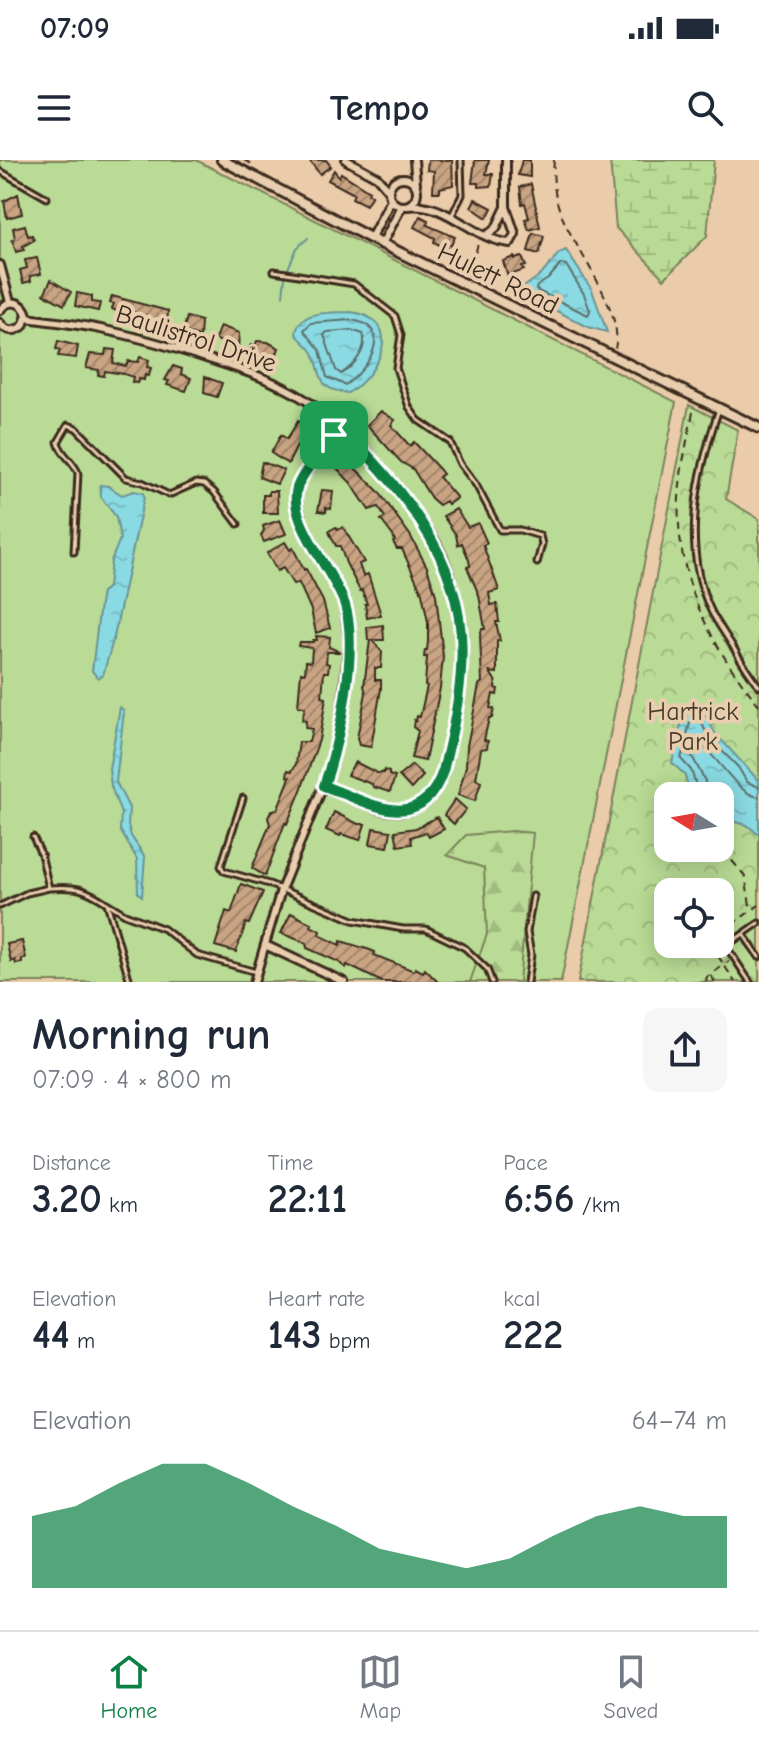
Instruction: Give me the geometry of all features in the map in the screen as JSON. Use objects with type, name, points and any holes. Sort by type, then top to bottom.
[{"type":"street","name":"Hulett Road","points":[[222,160],[382,244],[759,428]]},
{"type":"street","points":[[346,160],[356,162],[377,177],[389,191],[391,200],[371,238]]},
{"type":"street","points":[[377,177],[409,179],[431,206],[507,243],[513,240],[515,230],[506,207],[506,160]]},
{"type":"street","points":[[389,191],[392,182],[414,161]]},
{"type":"street","points":[[382,244],[405,206],[416,198],[414,161]]},
{"type":"street","points":[[391,200],[405,206],[431,206]]},
{"type":"street","points":[[484,234],[496,228],[506,207]]},
{"type":"street","points":[[0,265],[10,302]]},
{"type":"street","points":[[0,310],[10,302]]},
{"type":"street","points":[[1,326],[15,330],[23,326],[27,318],[23,306],[10,302]]},
{"type":"street","name":"Baulistrol Drive","points":[[27,318],[103,329],[263,377],[305,400],[383,470],[438,548],[455,591],[462,644],[461,674],[450,743],[438,785],[428,799],[403,811],[381,808],[324,786]]},
{"type":"street","points":[[254,982],[281,890],[324,786],[340,728],[349,644],[345,607],[333,578],[302,525],[296,495],[300,481],[339,429]]},
{"type":"street","points":[[265,945],[339,981]]},
{"type":"lane","points":[[451,217],[462,195],[461,160]]},
{"type":"lane","points":[[0,171],[47,198]]},
{"type":"lane","points":[[274,271],[354,284],[395,316],[401,335],[396,368],[412,414],[450,442],[500,530],[520,530],[540,536],[542,544],[537,563]]},
{"type":"lane","points":[[720,409],[706,452],[695,512],[694,534],[700,579],[712,612],[759,686]]},
{"type":"lane","points":[[74,552],[78,473],[58,442],[68,425],[76,428],[102,457],[131,481],[142,482],[169,495],[196,483],[208,486],[238,524]]},
{"type":"lane","points":[[243,798],[222,869],[353,920],[403,929],[426,929],[465,948],[487,969],[492,982]]},
{"type":"lane","points":[[33,837],[41,854],[49,888]]},
{"type":"lane","points":[[0,906],[27,893],[75,887],[125,914],[164,929],[197,955],[256,972]]},
{"type":"lane","points":[[527,982],[531,955],[527,932],[533,896]]},
{"type":"lane","points":[[107,903],[130,982]]},
{"type":"lane","points":[[734,940],[759,923]]},
{"type":"lane","points":[[743,934],[759,957]]},
{"type":"lane","points":[[734,958],[750,982]]},
{"type":"path","points":[[244,160],[254,165]]},
{"type":"path","points":[[554,160],[552,179],[558,203],[565,222],[600,285],[615,328],[617,342],[611,356]]},
{"type":"path","points":[[468,285],[484,234]]},
{"type":"path","points":[[733,862],[745,876],[751,911]]},
{"type":"path","points":[[734,923],[759,905]]},
{"type":"path","points":[[719,958],[735,982]]},
{"type":"path","points":[[706,982],[710,975],[734,958]]},
{"type":"path","points":[[710,975],[715,982]]},
{"type":"green space","points":[[0,160],[196,160],[676,402],[561,982],[0,982]]},
{"type":"green space","points":[[610,160],[714,160],[707,236],[664,279],[616,228]]},
{"type":"green space","name":"Hartrick Park","points":[[689,405],[738,430],[726,499],[759,519],[759,982],[578,982]]},
{"type":"green space","points":[[512,831],[533,833],[519,982],[470,982],[487,934],[484,868],[447,855],[466,835]]},
{"type":"water","points":[[566,250],[592,290],[607,332],[588,327],[518,291],[542,274],[559,253]]},
{"type":"water","points":[[351,312],[368,317],[378,325],[383,336],[378,361],[360,384],[348,393],[325,385],[313,353],[296,334],[298,326],[309,316]]},
{"type":"water","points":[[100,485],[108,486],[122,495],[134,491],[143,493],[144,497],[114,637],[103,675],[98,678],[92,671],[100,604],[102,593],[108,587],[111,561],[120,539],[116,517],[101,497]]},
{"type":"water","points":[[120,707],[124,711],[116,782],[129,808],[131,836],[145,857],[142,896],[138,893],[137,859],[120,830],[121,814],[111,786],[109,769]]},
{"type":"water","points":[[696,710],[706,716],[715,733],[759,781],[759,835],[747,825],[734,822],[734,782],[687,782],[684,774],[672,763],[683,715]]},
{"type":"building","points":[[309,160],[326,160],[331,166],[320,174]]},
{"type":"building","points":[[428,160],[452,160],[453,185],[433,192],[434,171],[427,170]]},
{"type":"building","points":[[475,160],[489,160],[486,174],[493,174],[491,186],[479,187],[479,183],[472,183]]},
{"type":"building","points":[[522,160],[530,160],[530,177],[518,175]]},
{"type":"building","points":[[334,170],[339,177],[341,173],[369,191],[368,194],[372,195],[366,205],[352,198],[354,194],[328,180]]},
{"type":"building","points":[[531,184],[540,227],[529,230],[525,219],[529,218],[525,203],[522,204],[520,187]]},
{"type":"building","points":[[18,194],[22,214],[7,218],[4,201]]},
{"type":"building","points":[[475,199],[492,208],[487,218],[471,207]]},
{"type":"building","points":[[420,216],[428,220],[427,225],[455,237],[447,249],[434,242],[435,238],[414,227]]},
{"type":"building","points":[[25,225],[28,236],[32,235],[34,240],[23,246],[24,250],[16,252],[12,240],[15,239],[13,228]]},
{"type":"building","points":[[533,233],[544,236],[539,254],[528,251]]},
{"type":"building","points":[[522,257],[526,266],[522,267],[524,270],[508,276],[503,261]]},
{"type":"building","points":[[37,258],[41,274],[30,276],[31,281],[23,283],[20,270],[27,268],[25,260]]},
{"type":"building","points":[[51,280],[71,292],[64,305],[44,294]]},
{"type":"building","points":[[77,293],[92,296],[92,302],[100,303],[98,311],[75,306]]},
{"type":"building","points":[[112,296],[168,311],[167,328],[129,311],[127,318],[118,316],[119,312],[112,309],[114,304],[110,303]]},
{"type":"building","points":[[187,317],[201,321],[200,338],[183,331]]},
{"type":"building","points":[[220,326],[239,333],[238,350],[215,339]]},
{"type":"building","points":[[58,341],[78,346],[76,358],[58,356]]},
{"type":"building","points":[[257,341],[279,348],[275,359],[249,352],[251,345],[255,346]]},
{"type":"building","points":[[106,349],[115,350],[113,363],[126,366],[128,361],[138,362],[140,357],[149,360],[149,376],[145,375],[144,380],[139,379],[137,383],[132,382],[133,377],[124,374],[105,371],[104,376],[98,375],[99,370],[86,368],[90,354],[105,355]]},
{"type":"building","points":[[173,366],[182,369],[181,374],[191,378],[186,391],[167,385],[169,381],[165,380]]},
{"type":"building","points":[[205,377],[222,383],[217,397],[204,393]]},
{"type":"building","points":[[381,411],[395,420],[391,425],[410,446],[414,442],[439,469],[443,474],[439,477],[457,498],[439,505],[413,469],[401,462],[367,425]]},
{"type":"building","points":[[298,421],[309,427],[307,430],[310,432],[302,444],[299,442],[288,464],[271,453],[281,435],[287,439]]},
{"type":"building","points":[[344,457],[379,492],[410,535],[427,567],[436,595],[443,656],[440,688],[425,761],[411,758],[418,731],[413,727],[414,720],[420,717],[427,686],[427,657],[424,657],[428,622],[422,593],[402,549],[397,549],[393,536],[381,520],[385,517],[378,507],[369,510],[335,466]]},
{"type":"building","points":[[262,462],[284,470],[277,484],[259,477]]},
{"type":"building","points":[[322,490],[333,491],[331,509],[326,508],[326,512],[318,511]]},
{"type":"building","points":[[269,491],[277,491],[278,513],[263,513],[263,495],[269,495]]},
{"type":"building","points":[[456,509],[468,527],[478,523],[487,543],[483,545],[499,590],[489,593],[491,605],[497,604],[499,622],[496,622],[500,641],[497,641],[497,673],[490,672],[498,689],[497,695],[493,694],[490,708],[494,709],[484,740],[488,741],[487,748],[481,749],[476,779],[481,782],[475,801],[458,795],[482,682],[480,636],[482,629],[485,629],[479,595],[467,567],[470,566],[469,560],[462,543],[458,545],[456,535],[443,516]]},
{"type":"building","points":[[280,520],[286,534],[264,542],[261,536],[263,526]]},
{"type":"building","points":[[336,527],[338,530],[343,527],[364,562],[359,564],[363,576],[368,574],[381,615],[367,618],[367,604],[362,590],[340,546],[336,546],[330,534],[329,531]]},
{"type":"building","points":[[285,542],[290,550],[293,548],[323,601],[330,628],[316,633],[311,610],[299,583],[293,584],[283,568],[277,571],[267,553]]},
{"type":"building","points":[[383,625],[384,640],[372,640],[382,652],[381,668],[375,668],[375,680],[381,680],[381,689],[371,747],[359,745],[357,738],[366,693],[364,686],[370,640],[367,627]]},
{"type":"building","points":[[316,636],[330,637],[329,647],[340,652],[327,652],[326,663],[329,664],[328,672],[324,672],[322,697],[326,698],[319,740],[265,876],[252,868],[270,824],[268,818],[271,811],[277,810],[288,783],[288,770],[292,771],[296,764],[299,742],[309,742],[312,729],[305,728],[306,721],[302,720],[305,707],[298,706],[301,672],[305,673],[306,661],[311,662],[312,648],[298,646],[299,642],[317,640]]},
{"type":"building","points":[[355,762],[377,773],[384,770],[395,777],[390,792],[347,775]]},
{"type":"building","points":[[412,765],[423,776],[411,789],[399,776]]},
{"type":"building","points":[[455,799],[466,809],[454,824],[444,815]]},
{"type":"building","points":[[334,812],[358,824],[365,824],[360,840],[326,830]]},
{"type":"building","points":[[437,817],[444,829],[429,837],[426,832],[411,837],[412,844],[398,846],[395,831],[416,828]]},
{"type":"building","points":[[373,828],[391,831],[388,847],[370,844]]},
{"type":"building","points":[[241,884],[263,892],[249,924],[246,923],[236,952],[215,946],[226,911],[231,913]]},
{"type":"building","points":[[291,913],[312,924],[320,931],[319,935],[340,945],[341,941],[370,950],[375,952],[374,955],[414,971],[415,968],[423,972],[425,969],[438,982],[382,982],[347,965],[346,968],[307,948],[306,943],[281,933]]},
{"type":"building","points":[[22,941],[26,958],[16,964],[15,960],[11,962],[7,944]]},
{"type":"waterway","points":[[287,271],[297,248],[308,238]]},
{"type":"waterway","points":[[283,296],[285,277]]},
{"type":"route","points":[[339,429],[383,470],[426,527],[455,591],[462,644],[461,674],[450,743],[438,785],[428,799],[403,811],[381,808],[324,786],[340,728],[349,644],[345,607],[333,578],[302,525],[296,495],[300,481],[334,435],[339,429]]}]
